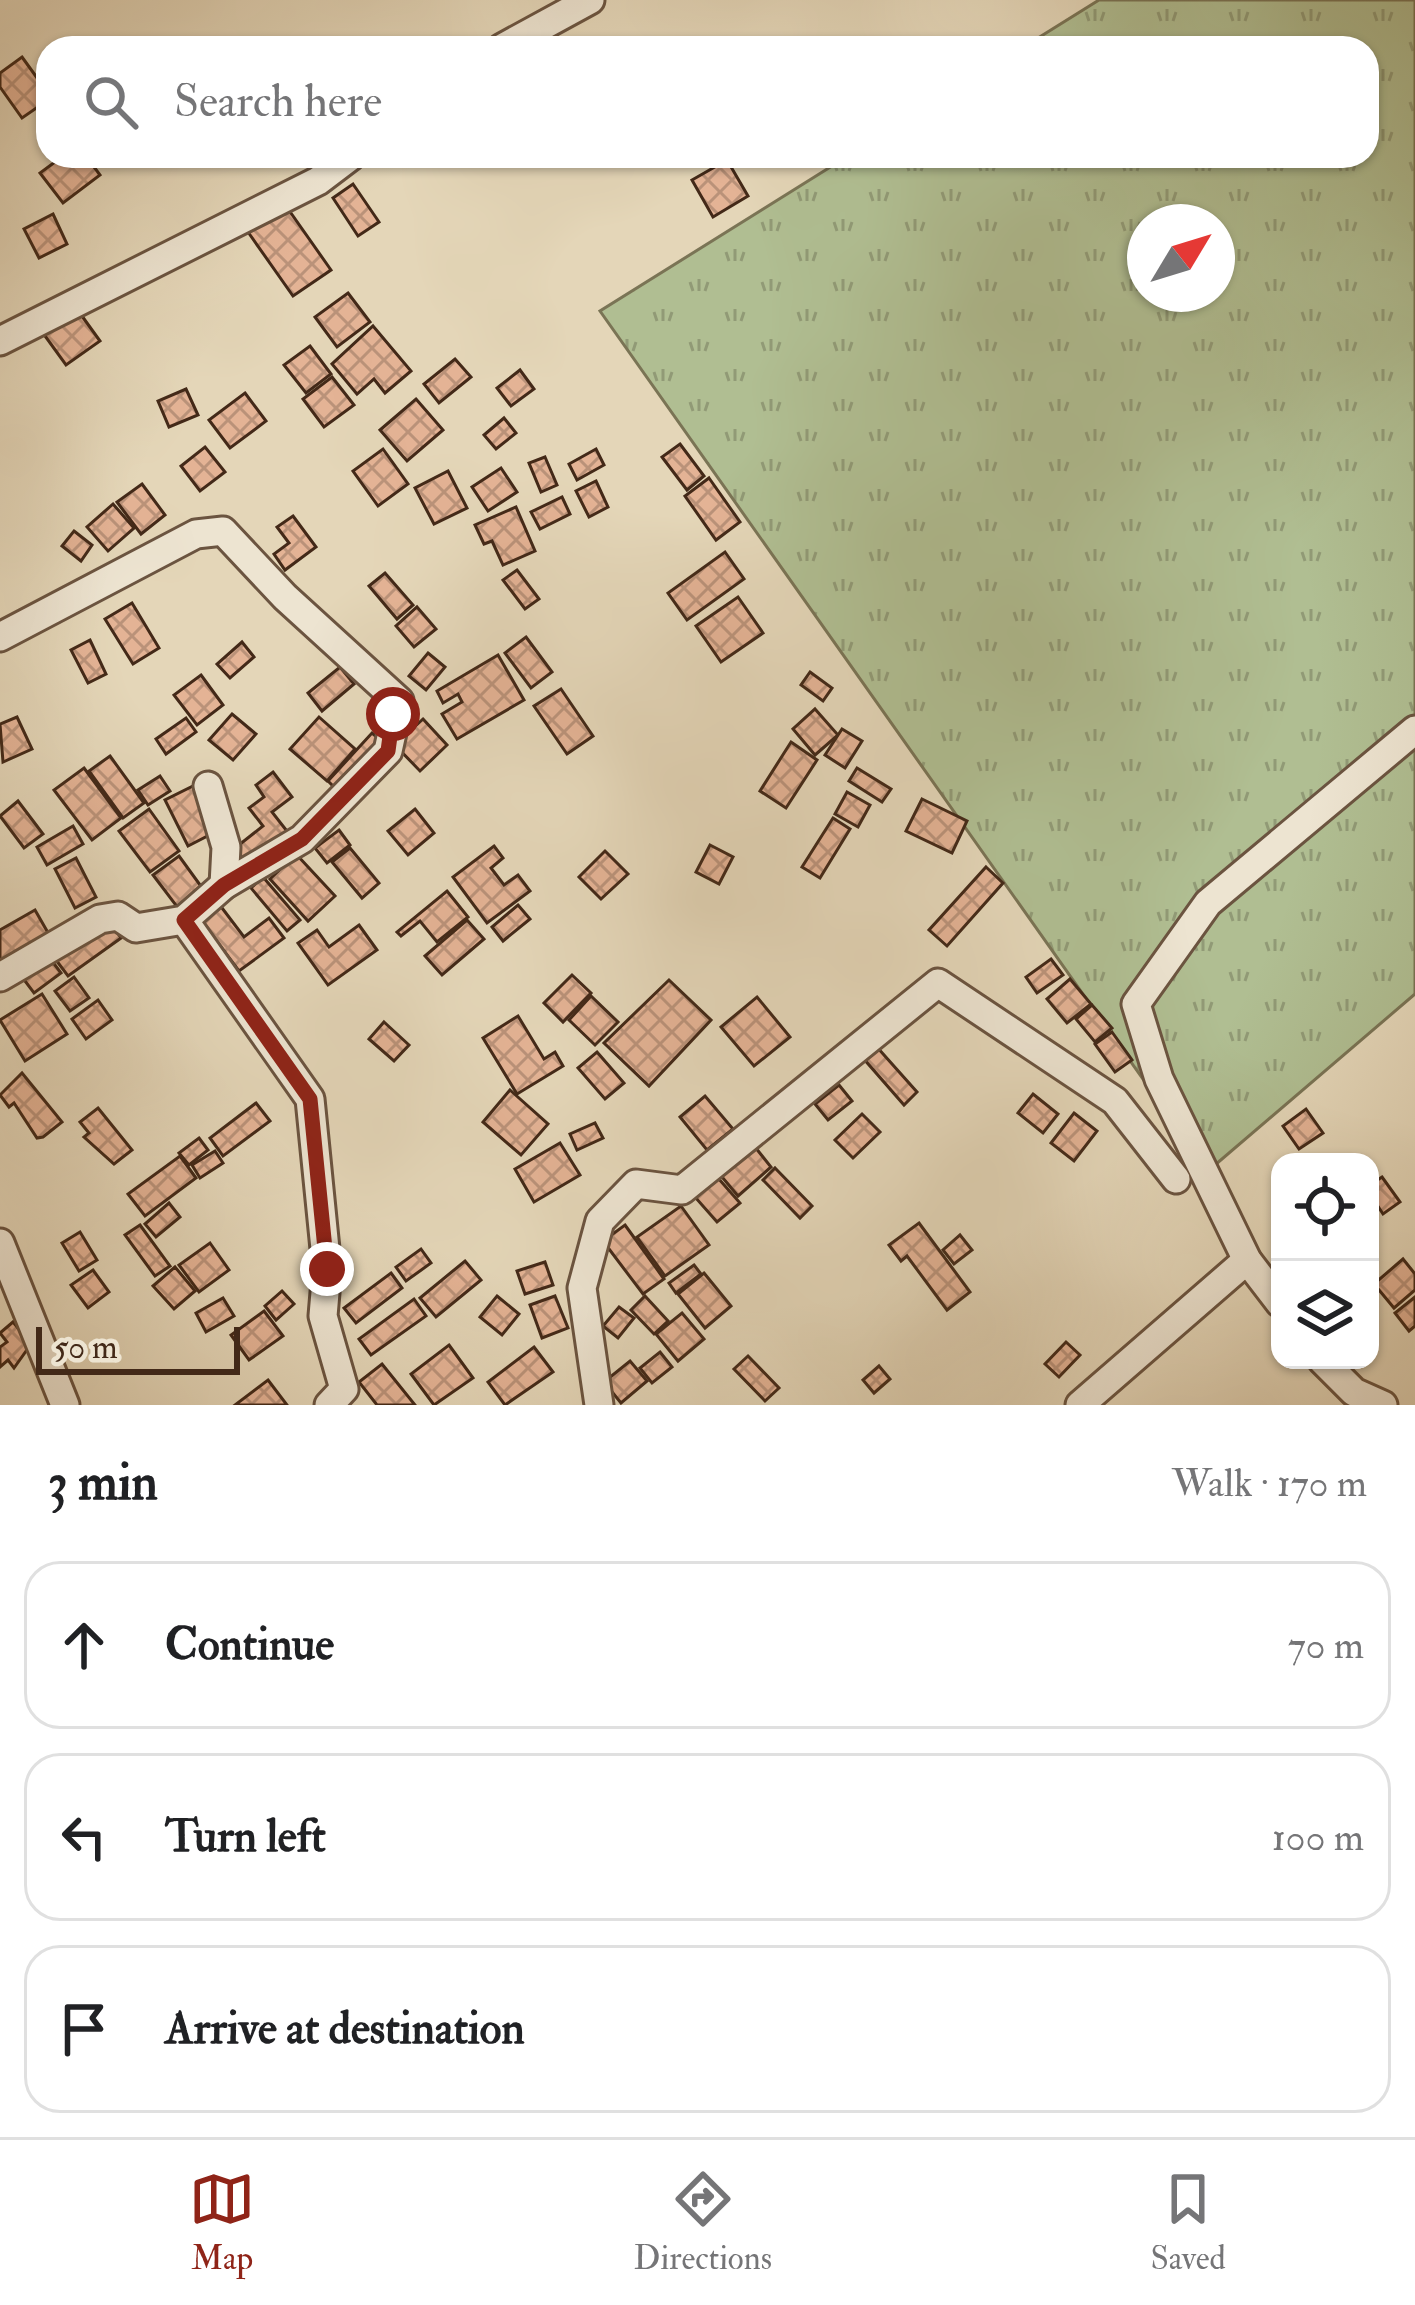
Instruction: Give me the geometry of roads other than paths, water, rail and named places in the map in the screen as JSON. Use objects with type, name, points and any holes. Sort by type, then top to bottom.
[{"type":"street","points":[[524,36],[590,0]]},
{"type":"street","points":[[0,341],[318,181],[335,168]]},
{"type":"street","points":[[0,637],[196,534],[223,531],[285,597],[399,701],[388,751],[302,839],[224,885],[184,920],[136,928],[118,916],[100,919],[0,977]]},
{"type":"street","points":[[1271,1291],[1247,1260],[1160,1079],[1136,1004],[1208,904],[1415,730]]},
{"type":"street","points":[[208,786],[226,847],[224,885]]},
{"type":"street","points":[[184,920],[310,1099],[327,1269],[323,1316],[344,1389],[329,1405]]},
{"type":"street","points":[[599,1405],[582,1288],[600,1221],[636,1184],[682,1190],[938,983],[1114,1101],[1176,1179]]},
{"type":"street","points":[[0,1243],[65,1405]]},
{"type":"street","points":[[1080,1405],[1247,1260]]},
{"type":"street","points":[[1331,1369],[1354,1392],[1383,1405]]}]
